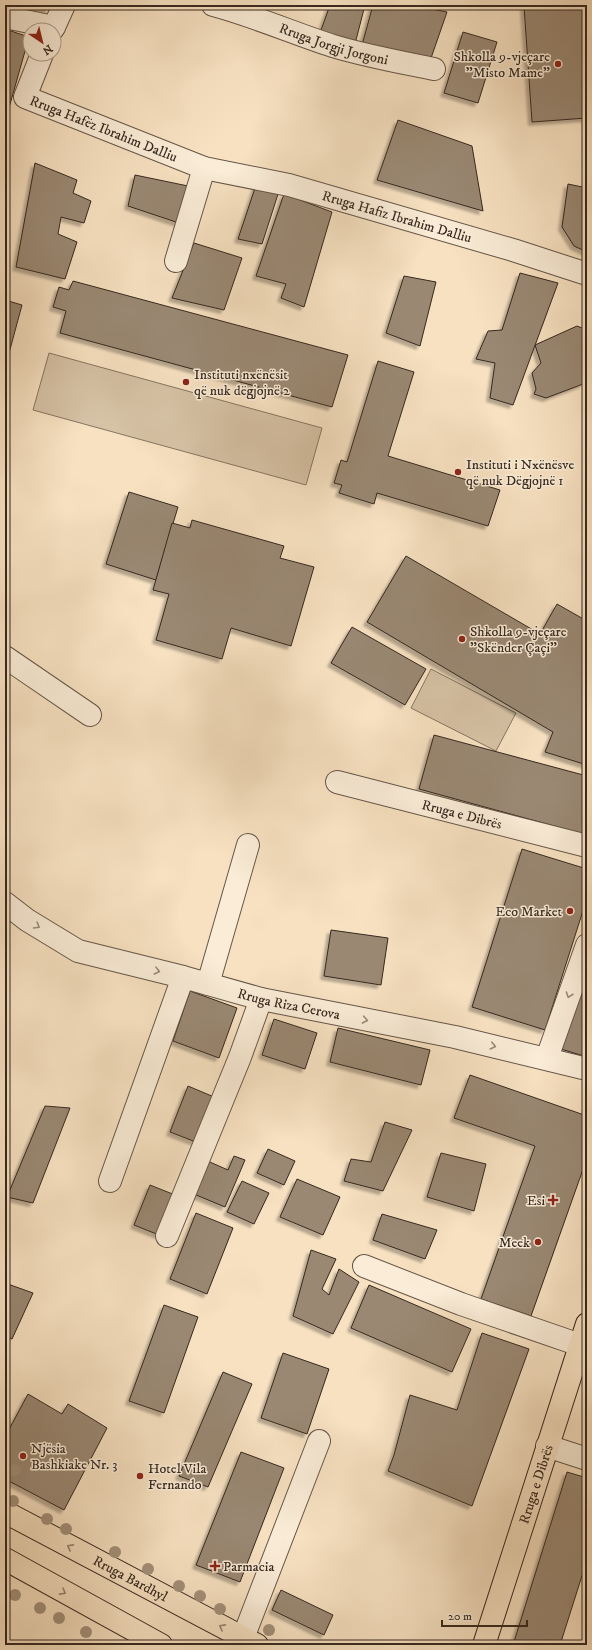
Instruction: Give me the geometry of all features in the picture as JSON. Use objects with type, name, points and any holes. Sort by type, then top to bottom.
[{"type":"main road","name":"Rruga e Dibrës","points":[[484,1645],[587,1324]]},
{"type":"main road","name":"Rruga Bardhyl","points":[[5,1512],[250,1641]]},
{"type":"main road","points":[[5,1559],[161,1645]]},
{"type":"street","points":[[56,22],[64,5]]},
{"type":"street","name":"Rruga Jorgji Jorgoni","points":[[213,5],[232,10],[333,46],[366,55],[434,69]]},
{"type":"street","points":[[5,17],[27,22]]},
{"type":"street","name":"Rruga Hafëz Ibrahim Dalliu","points":[[39,62],[25,97],[204,168]]},
{"type":"street","points":[[176,261],[204,168]]},
{"type":"street","name":"Rruga Hafiz Ibrahim Dalliu","points":[[204,168],[289,185],[513,250],[587,274]]},
{"type":"street","points":[[5,657],[90,716]]},
{"type":"street","name":"Rruga e Dibrës","points":[[337,782],[587,846]]},
{"type":"street","points":[[208,984],[248,845]]},
{"type":"street","name":"Rruga Riza Cerova","points":[[5,903],[27,920],[78,951],[183,977],[261,999],[455,1037],[547,1058],[587,1069]]},
{"type":"street","points":[[547,1058],[587,945]]},
{"type":"street","points":[[110,1181],[183,977]]},
{"type":"street","points":[[167,1236],[240,1057],[261,999]]},
{"type":"street","points":[[364,1266],[461,1304],[580,1345]]},
{"type":"street","points":[[250,1641],[319,1441]]},
{"type":"street","points":[[547,1446],[587,1459]]},
{"type":"shaded area","points":[[49,353],[322,428],[306,485],[33,410]]},
{"type":"shaded area","points":[[431,669],[516,713],[496,751],[411,708]]},
{"type":"building","points":[[25,5],[50,5],[48,9]]},
{"type":"building","points":[[330,5],[365,5],[355,44],[320,33]]},
{"type":"building","points":[[373,5],[412,5],[447,12],[430,61],[362,45]]},
{"type":"building","name":"Shkolla 9-vjeçare \"Misto Mame\"","points":[[587,5],[587,118],[532,122],[524,6]]},
{"type":"building","points":[[5,29],[22,35],[22,62],[5,122]]},
{"type":"building","points":[[463,32],[497,42],[478,103],[444,93]]},
{"type":"building","points":[[398,120],[472,146],[483,211],[377,180]]},
{"type":"building","points":[[35,163],[77,180],[73,193],[91,201],[84,223],[61,217],[58,234],[77,242],[65,279],[16,267]]},
{"type":"building","points":[[135,175],[188,186],[179,223],[128,206]]},
{"type":"building","points":[[568,184],[587,188],[587,252],[574,246],[562,227]]},
{"type":"building","points":[[256,185],[279,191],[262,244],[238,239]]},
{"type":"building","points":[[284,194],[332,212],[304,307],[281,298],[286,284],[256,276]]},
{"type":"building","points":[[194,243],[242,258],[224,310],[172,298]]},
{"type":"building","points":[[520,273],[558,283],[513,405],[490,398],[495,363],[476,359],[488,331],[502,330]]},
{"type":"building","points":[[404,276],[436,282],[420,346],[386,333]]},
{"type":"building","points":[[73,281],[348,355],[332,407],[60,333],[66,311],[53,307],[59,287],[69,290]]},
{"type":"building","points":[[5,300],[22,305],[5,368]]},
{"type":"building","points":[[577,326],[587,330],[587,374],[583,384],[546,398],[534,394],[536,389],[532,373],[541,363],[535,345]]},
{"type":"building","points":[[378,361],[414,372],[388,456],[500,490],[488,526],[377,493],[374,504],[339,493],[342,485],[334,483],[341,460],[347,462]]},
{"type":"building","points":[[129,492],[178,507],[156,580],[106,564]]},
{"type":"building","points":[[192,520],[284,546],[280,558],[314,567],[291,646],[231,628],[222,659],[156,640],[169,594],[153,590],[172,523],[190,528]]},
{"type":"building","points":[[406,556],[540,634],[557,604],[587,621],[587,765],[545,752],[553,732],[367,622]]},
{"type":"building","points":[[352,627],[426,669],[405,705],[331,663]]},
{"type":"building","points":[[434,735],[587,776],[587,835],[419,789]]},
{"type":"building","points":[[522,849],[587,869],[587,898],[545,1030],[472,1007]]},
{"type":"building","points":[[331,930],[388,938],[381,985],[324,976]]},
{"type":"building","points":[[587,966],[587,1057],[561,1049]]},
{"type":"building","points":[[190,991],[237,1008],[219,1058],[173,1041]]},
{"type":"building","points":[[274,1019],[317,1033],[305,1069],[262,1055]]},
{"type":"building","points":[[338,1028],[430,1050],[421,1085],[330,1062]]},
{"type":"building","points":[[470,1075],[587,1116],[587,1158],[531,1316],[481,1299],[535,1146],[454,1118]]},
{"type":"building","points":[[188,1086],[214,1097],[196,1142],[170,1132]]},
{"type":"building","points":[[45,1106],[70,1108],[33,1203],[7,1197]]},
{"type":"building","points":[[385,1122],[412,1130],[383,1191],[344,1181],[351,1159],[371,1162]]},
{"type":"building","points":[[268,1149],[295,1161],[284,1185],[257,1173]]},
{"type":"building","points":[[441,1153],[486,1164],[474,1211],[427,1197]]},
{"type":"building","points":[[234,1156],[245,1160],[225,1207],[189,1192],[203,1159],[228,1170]]},
{"type":"building","points":[[297,1179],[340,1197],[323,1235],[280,1217]]},
{"type":"building","points":[[242,1181],[269,1193],[254,1224],[227,1212]]},
{"type":"building","points":[[150,1185],[175,1195],[159,1235],[134,1225]]},
{"type":"building","points":[[196,1213],[233,1228],[207,1294],[170,1279]]},
{"type":"building","points":[[382,1214],[437,1230],[425,1259],[373,1240]]},
{"type":"building","points":[[311,1250],[336,1259],[322,1289],[329,1295],[339,1269],[359,1282],[333,1334],[293,1316]]},
{"type":"building","points":[[5,1283],[33,1293],[12,1339],[5,1336]]},
{"type":"building","points":[[369,1285],[471,1329],[452,1372],[351,1328]]},
{"type":"building","points":[[164,1305],[198,1317],[164,1413],[129,1401]]},
{"type":"building","points":[[482,1333],[529,1349],[472,1506],[388,1471],[394,1455],[410,1395],[457,1410]]},
{"type":"building","points":[[283,1353],[329,1369],[307,1434],[261,1418]]},
{"type":"building","points":[[223,1372],[252,1384],[208,1487],[179,1476]]},
{"type":"building","points":[[28,1394],[62,1414],[68,1404],[107,1428],[64,1510],[5,1479],[5,1437]]},
{"type":"building","points":[[241,1452],[284,1468],[240,1582],[196,1565]]},
{"type":"building","points":[[567,1472],[587,1478],[587,1560],[560,1645],[513,1645]]},
{"type":"building","points":[[281,1590],[333,1615],[324,1635],[272,1610]]},
{"type":"place","name":"Shkolla 9-vjeçare \"Misto Mame\"","points":[[558,64]]},
{"type":"place","name":"Instituti nxënësit që nuk dëgjojnë 2","points":[[186,382]]},
{"type":"place","name":"Instituti i Nxënësve që nuk Dëgjojnë 1","points":[[458,472]]},
{"type":"place","name":"Shkolla 9-vjeçare \"Skënder Çaçi\"","points":[[462,639]]},
{"type":"place","name":"Eco Market","points":[[570,911]]},
{"type":"place","name":"Esi","points":[[553,1200]]},
{"type":"place","name":"Meek","points":[[538,1242]]},
{"type":"place","name":"Njësia Bashkiake Nr. 3","points":[[23,1456]]},
{"type":"place","name":"Hotel Vila Fernando","points":[[140,1476]]},
{"type":"place","name":"Parmacia","points":[[215,1566]]}]
